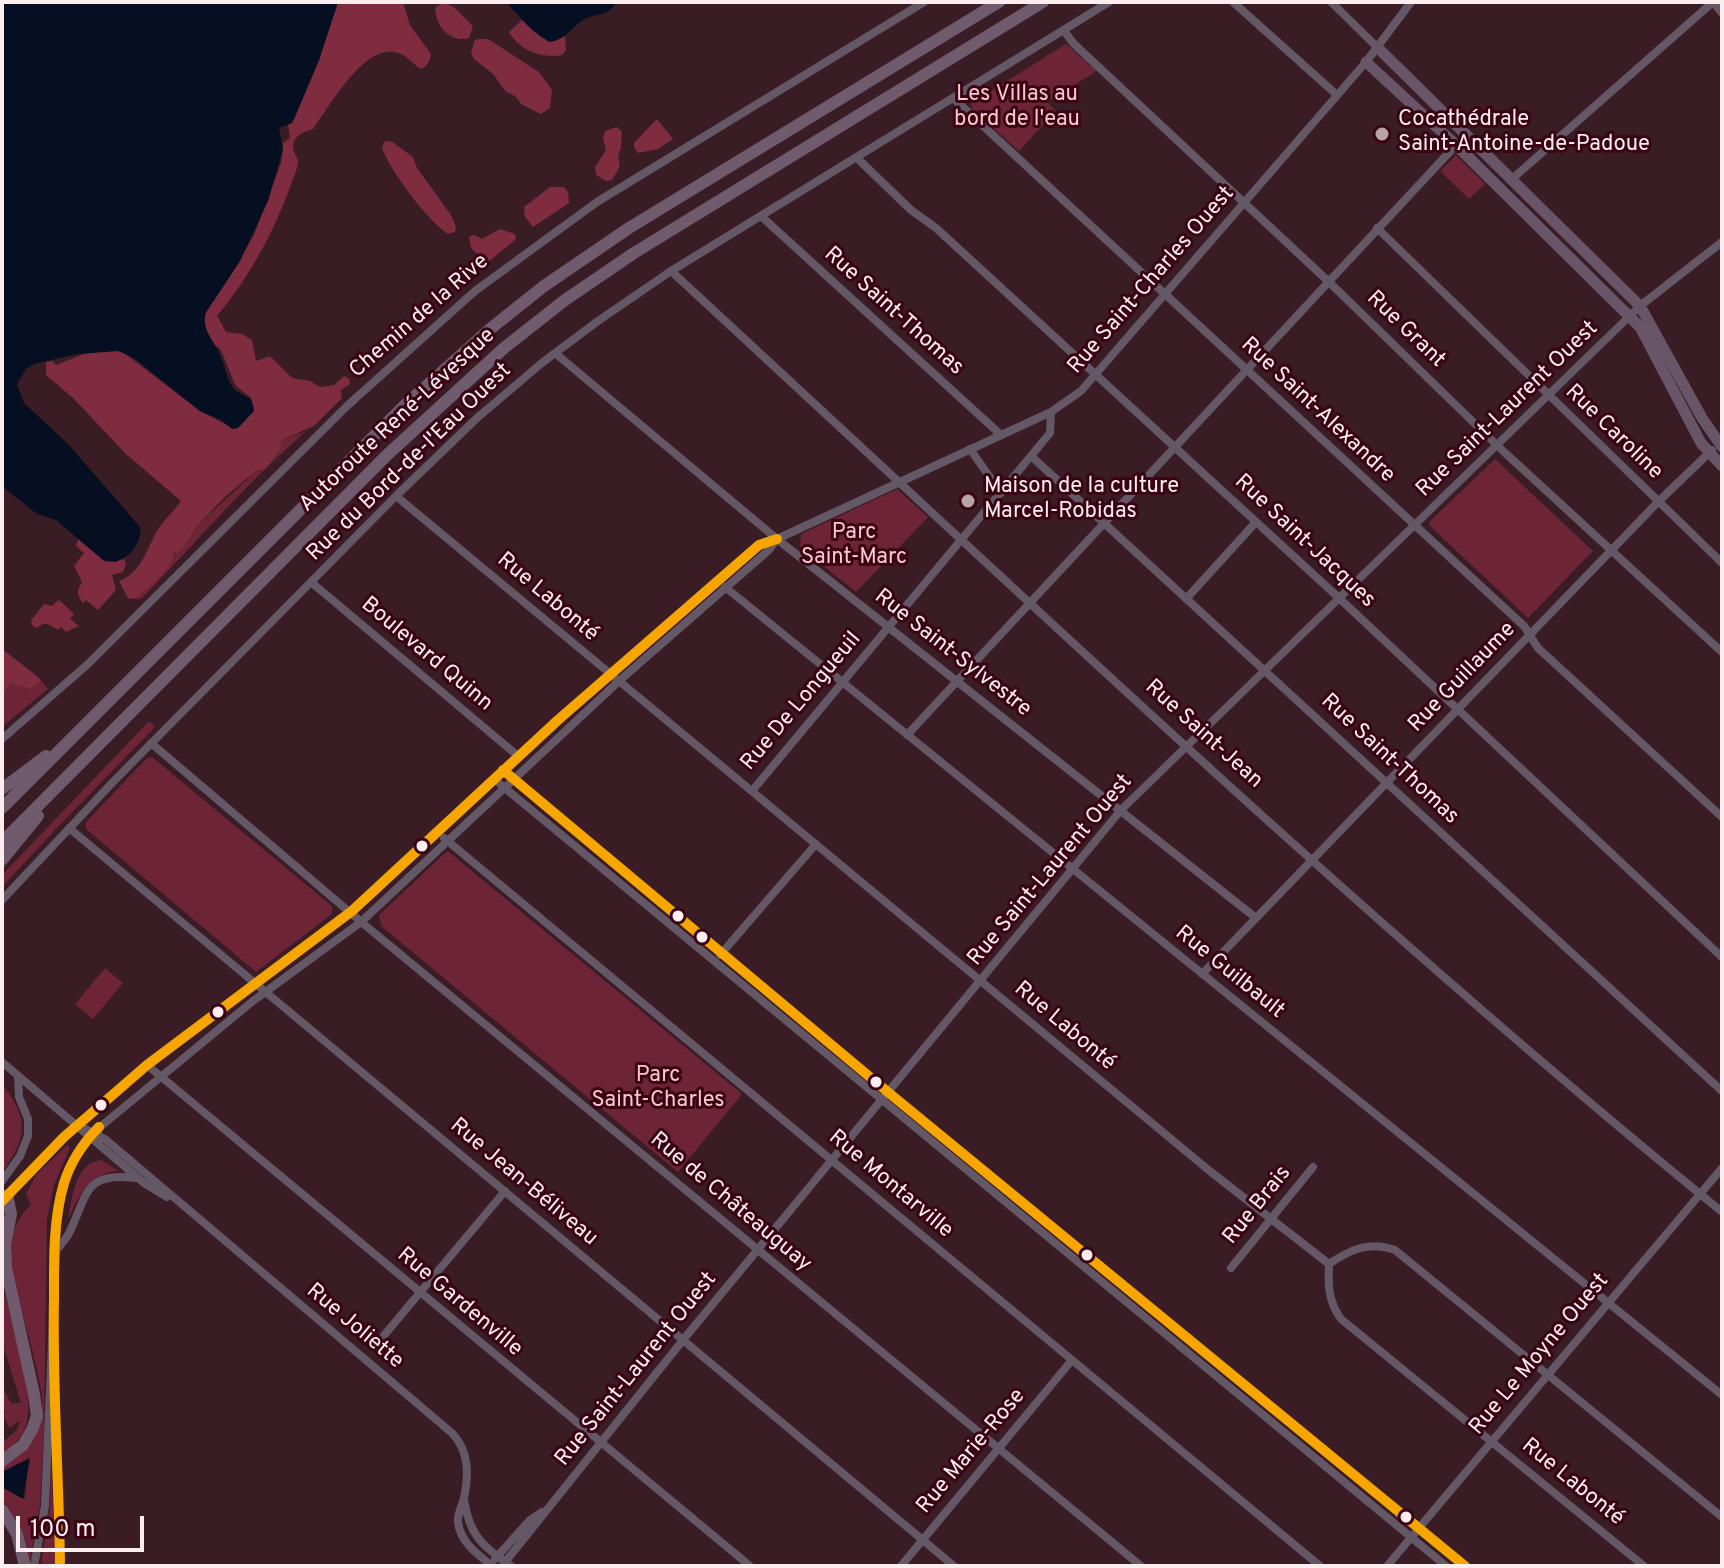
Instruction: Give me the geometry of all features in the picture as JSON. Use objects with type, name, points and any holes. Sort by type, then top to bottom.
[{"type":"highway","name":"Autoroute René-Lévesque","points":[[2,808],[405,405],[517,308],[629,228],[999,2]]},
{"type":"highway","name":"Autoroute René-Lévesque","points":[[2,842],[422,420],[527,329],[641,248],[1043,2]]},
{"type":"highway","points":[[2,789],[77,733]]},
{"type":"highway","points":[[2,860],[82,760]]},
{"type":"highway","points":[[2,1461],[23,1445],[37,1416],[6,1268],[5,1251],[11,1214],[4,1198]]},
{"type":"highway","points":[[2,1510],[17,1534],[25,1566]]},
{"type":"main road","points":[[1377,47],[1640,306],[1721,446]]},
{"type":"main road","points":[[1366,62],[1456,145],[1630,316],[1649,342],[1689,422],[1709,453],[1722,466]]},
{"type":"street","name":"Chemin de la Rive","points":[[2,739],[76,676],[331,421],[475,291],[597,202],[924,2]]},
{"type":"street","name":"Rue du Bord-de-l'Eau Ouest","points":[[2,900],[151,743],[396,496],[477,418],[555,353],[671,271],[1109,2]]},
{"type":"street","points":[[1233,2],[1337,95]]},
{"type":"street","points":[[1331,2],[1377,47]]},
{"type":"street","name":"Rue Saint-Charles Ouest","points":[[4,1198],[78,1125],[147,1065],[352,911],[610,673],[759,545],[1051,412],[1073,398],[1366,62],[1411,2]]},
{"type":"street","points":[[1512,179],[1713,2],[1722,13]]},
{"type":"street","name":"Rue Grant","points":[[1064,31],[1074,44],[1244,201],[1498,445],[1722,652]]},
{"type":"street","name":"Rue Saint-Alexandre","points":[[954,99],[1524,626],[1529,636],[1564,673],[1722,817]]},
{"type":"street","points":[[907,735],[1456,145]]},
{"type":"street","name":"Rue Saint-Jacques","points":[[857,158],[911,210],[936,228],[1097,373],[1722,957]]},
{"type":"street","name":"Rue Saint-Thomas","points":[[761,216],[1001,435]]},
{"type":"street","name":"Rue Caroline","points":[[1377,228],[1722,563]]},
{"type":"street","name":"Rue Saint-Laurent Ouest","points":[[491,1566],[504,1563],[537,1525],[544,1511],[683,1340],[1121,810],[1640,306],[1722,242]]},
{"type":"street","name":"Rue Saint-Jean","points":[[671,271],[1312,859],[1435,969],[1722,1212]]},
{"type":"street","name":"Rue Saint-Sylvestre","points":[[555,353],[777,539],[1256,918]]},
{"type":"street","name":"Rue De Longueuil","points":[[752,791],[1050,433],[1051,412]]},
{"type":"street","name":"Rue Guillaume","points":[[1202,974],[1658,502],[1709,453],[1721,446]]},
{"type":"street","points":[[970,449],[1001,493]]},
{"type":"street","name":"Rue Saint-Thomas","points":[[1031,456],[1722,1091]]},
{"type":"street","name":"Rue Labonté","points":[[396,496],[1211,1172],[1329,1264],[1328,1289],[1332,1307],[1341,1319],[1644,1566]]},
{"type":"street","points":[[1186,599],[1256,522]]},
{"type":"street","name":"Rue Saint-Charles Ouest","points":[[34,1566],[45,1506],[58,1211],[73,1159],[92,1135],[159,1076],[265,992],[361,922],[619,681],[727,589],[777,539]]},
{"type":"street","name":"Rue Guilbault","points":[[716,580],[1722,1395]]},
{"type":"street","name":"Boulevard Quinn","points":[[311,582],[518,756]]},
{"type":"street","name":"Rue de Châteauguay","points":[[151,743],[352,911],[361,922],[1141,1566]]},
{"type":"street","points":[[503,770],[722,952],[886,1096],[1258,1411],[1446,1566]]},
{"type":"street","points":[[494,778],[714,961],[1266,1401],[1465,1566]]},
{"type":"street","name":"Rue Jean-Béliveau","points":[[69,828],[954,1566]]},
{"type":"street","name":"Rue Montarville","points":[[438,831],[1320,1566]]},
{"type":"street","points":[[714,961],[816,844]]},
{"type":"street","name":"Rue Joliette","points":[[2,1062],[92,1135],[137,1178],[178,1203]]},
{"type":"street","name":"Rue Gardenville","points":[[147,1065],[750,1566]]},
{"type":"street","points":[[2,1181],[20,1156],[28,1131],[28,1119],[19,1097],[18,1076]]},
{"type":"street","name":"Rue Joliette","points":[[92,1135],[105,1139],[150,1176],[178,1203],[452,1433],[466,1456],[464,1499],[457,1518],[461,1534],[491,1566]]},
{"type":"street","name":"Rue Brais","points":[[1231,1268],[1313,1167]]},
{"type":"street","name":"Rue Le Moyne Ouest","points":[[1387,1566],[1722,1168]]},
{"type":"street","points":[[55,1253],[69,1233],[79,1204],[89,1189],[109,1177],[137,1178]]},
{"type":"street","points":[[376,1345],[505,1191]]},
{"type":"street","points":[[1329,1264],[1363,1246],[1381,1245],[1395,1250],[1722,1517]]},
{"type":"street","name":"Rue Marie-Rose","points":[[901,1566],[1072,1360]]},
{"type":"street","points":[[52,1369],[58,1450],[60,1566]]},
{"type":"street","points":[[1258,1411],[1266,1401]]},
{"type":"street","name":"Rue Joliette","points":[[464,1499],[474,1535],[504,1563]]},
{"type":"green space","name":"Les Villas au bord de l'eau","points":[[1066,44],[1097,71],[1047,102],[1056,111],[1019,151],[972,109],[971,103]]},
{"type":"green space","points":[[1456,155],[1485,184],[1469,199],[1440,171]]},
{"type":"green space","points":[[306,431],[244,490],[146,594],[140,599],[133,599],[154,582],[197,526],[257,470],[282,440]]},
{"type":"green space","points":[[1495,459],[1593,551],[1528,618],[1429,525]]},
{"type":"green space","name":"Parc Saint-Marc","points":[[897,489],[928,517],[856,592],[800,547],[801,534]]},
{"type":"green space","points":[[2,649],[38,677],[48,689],[2,727]]},
{"type":"green space","points":[[149,721],[155,727],[54,828],[2,887],[2,875]]},
{"type":"green space","points":[[152,757],[332,906],[332,914],[256,972],[86,829],[86,822],[147,758]]},
{"type":"green space","name":"Parc Saint-Charles","points":[[446,852],[742,1094],[678,1172],[381,926],[379,915]]},
{"type":"green space","points":[[105,968],[123,983],[93,1019],[75,1004]]},
{"type":"green space","points":[[2,1084],[17,1107],[22,1128],[17,1149],[2,1172]]},
{"type":"green space","points":[[67,1145],[70,1148],[54,1185],[47,1219],[44,1432],[40,1506],[30,1560],[23,1532],[2,1499],[2,1487],[25,1499],[28,1459],[2,1472],[2,1467],[17,1457],[33,1438],[42,1413],[41,1387],[13,1280],[11,1249],[19,1220],[31,1205],[26,1194],[36,1175]]},
{"type":"green space","points":[[101,1160],[119,1171],[92,1181],[81,1194],[68,1220],[80,1175],[92,1163]]},
{"type":"green space","points":[[2,1283],[25,1375],[28,1412],[22,1435],[2,1455],[2,1440],[17,1430],[20,1420],[9,1427],[3,1415],[6,1411],[2,1406],[2,1386],[11,1403],[21,1403],[2,1342]]},
{"type":"green space","points":[[51,1452],[55,1566],[41,1566],[50,1504]]},
{"type":"shaded area","points":[[338,2],[403,2],[410,25],[431,54],[429,61],[421,69],[401,54],[388,51],[375,56],[350,77],[313,129],[296,138],[293,149],[298,161],[297,168],[278,216],[251,268],[217,316],[226,332],[242,334],[252,340],[256,361],[270,356],[292,378],[310,381],[320,387],[334,385],[344,376],[350,384],[341,390],[342,398],[314,426],[282,440],[279,451],[266,468],[257,470],[226,496],[197,526],[180,551],[174,554],[158,579],[133,599],[128,598],[119,581],[138,566],[157,531],[181,501],[126,454],[74,399],[46,375],[46,362],[52,361],[56,365],[84,354],[114,350],[124,353],[200,411],[227,425],[247,417],[254,408],[251,398],[235,385],[221,350],[210,341],[204,323],[206,311],[254,235],[281,163],[283,143],[290,138],[288,124],[294,119],[319,60]]},
{"type":"shaded area","points":[[443,2],[454,7],[473,26],[469,38],[450,36],[441,27],[435,8]]},
{"type":"shaded area","points":[[522,20],[542,38],[565,37],[566,50],[562,55],[547,56],[519,44],[509,32]]},
{"type":"shaded area","points":[[488,39],[539,72],[552,90],[550,108],[541,114],[506,92],[493,74],[474,59],[471,53],[475,40]]},
{"type":"shaded area","points":[[657,119],[673,139],[658,149],[638,153],[634,143]]},
{"type":"shaded area","points":[[617,127],[622,132],[618,157],[620,166],[612,180],[606,181],[596,175],[595,167],[606,150],[605,131]]},
{"type":"shaded area","points":[[391,141],[413,157],[417,168],[451,215],[455,232],[448,234],[440,227],[401,182],[382,148],[384,142]]},
{"type":"shaded area","points":[[550,187],[564,187],[569,203],[533,227],[525,217],[524,207]]},
{"type":"shaded area","points":[[500,229],[515,234],[516,239],[487,263],[471,248],[469,237],[474,235],[482,239]]},
{"type":"shaded area","points":[[78,539],[106,562],[124,559],[126,564],[123,572],[112,575],[116,590],[98,610],[86,600],[83,603],[78,595],[82,582],[74,566],[84,553],[76,546]]},
{"type":"shaded area","points":[[59,600],[74,614],[70,619],[79,626],[66,632],[61,627],[58,630],[48,624],[37,628],[32,625],[31,620],[44,604],[52,606]]},
{"type":"shaded area","points":[[2,649],[41,681],[31,689],[11,683],[2,694]]},
{"type":"water","points":[[2,2],[338,2],[319,60],[294,119],[292,123],[279,128],[283,150],[268,201],[240,261],[205,314],[206,327],[230,382],[236,390],[251,399],[254,411],[238,428],[232,429],[221,420],[200,411],[135,359],[119,351],[77,354],[34,364],[26,369],[17,384],[24,403],[69,445],[140,527],[134,549],[115,562],[103,560],[56,520],[37,514],[2,486]]},
{"type":"water","points":[[506,2],[615,4],[605,13],[587,18],[560,38],[549,42],[531,29]]},
{"type":"water","points":[[30,1458],[23,1499],[2,1487],[2,1472]]},
{"type":"transit line","points":[[2,1201],[64,1137],[147,1065],[352,911],[558,720],[759,545],[777,539]]},
{"type":"transit line","points":[[503,770],[889,1093],[1465,1566]]},
{"type":"transit line","points":[[60,1566],[54,1365],[56,1226],[60,1197],[70,1167],[99,1127]]},
{"type":"place","name":"Cocathédrale Saint-Antoine-de-Padoue","points":[[1382,134]]},
{"type":"place","name":"Maison de la culture Marcel-Robidas","points":[[968,501]]}]
